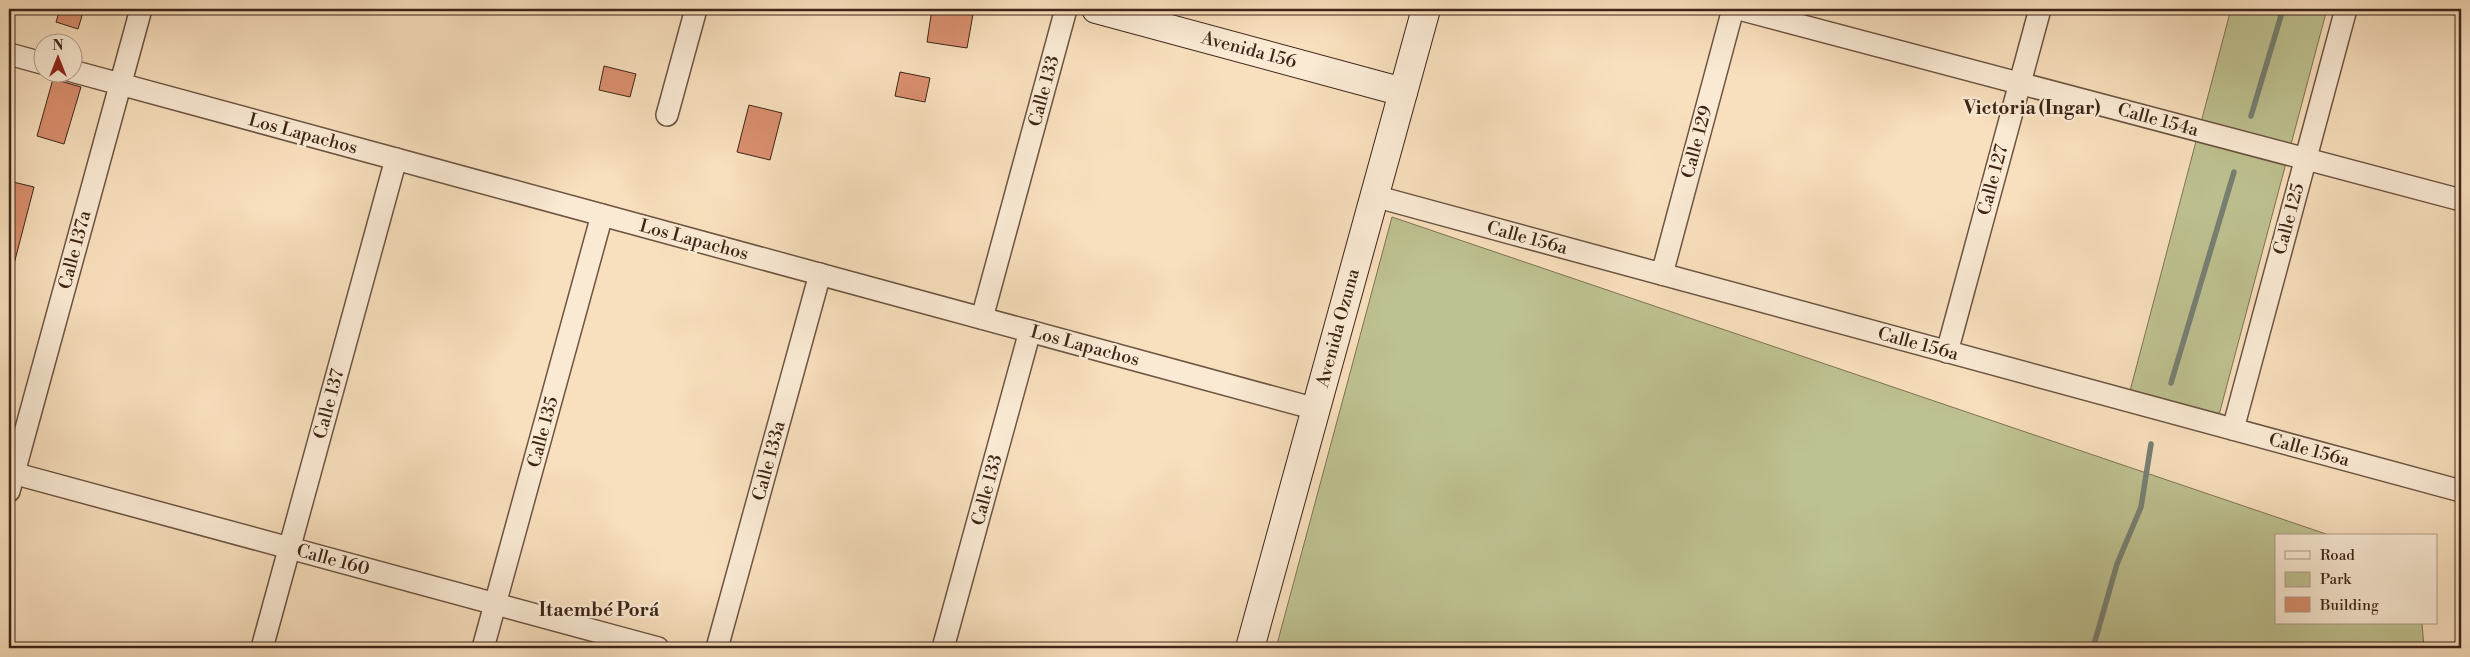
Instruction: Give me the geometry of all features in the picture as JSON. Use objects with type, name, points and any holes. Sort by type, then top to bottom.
[{"type":"main road","name":"Avenida 156","points":[[1096,9],[1403,92]]},
{"type":"main road","name":"Avenida Ozuna","points":[[1250,648],[1426,9]]},
{"type":"street","name":"Calle 137a","points":[[10,479],[141,9]]},
{"type":"street","points":[[667,115],[696,9]]},
{"type":"street","name":"Calle 133","points":[[982,318],[1066,9]]},
{"type":"street","name":"Calle 129","points":[[1662,274],[1733,9]]},
{"type":"street","name":"Calle 154a","points":[[1739,9],[2461,200]]},
{"type":"street","name":"Calle 127","points":[[1947,352],[2040,9]]},
{"type":"street","name":"Calle 125","points":[[2233,429],[2346,9]]},
{"type":"street","points":[[9,54],[32,60]]},
{"type":"street","name":"Los Lapachos","points":[[82,74],[1316,409]]},
{"type":"street","name":"Calle 137","points":[[262,648],[396,159]]},
{"type":"street","name":"Calle 156a","points":[[1374,196],[2461,491]]},
{"type":"street","name":"Calle 135","points":[[483,648],[602,215]]},
{"type":"street","name":"Calle 133a","points":[[718,648],[820,274]]},
{"type":"street","name":"Calle 133","points":[[944,648],[1030,331]]},
{"type":"street","name":"Calle 160","points":[[10,479],[289,548],[658,648]]},
{"type":"green space","points":[[2231,9],[2327,9],[2219,415],[2130,391]]},
{"type":"green space","points":[[1392,217],[2326,534],[2275,534],[2275,624],[2422,624],[2424,648],[1276,648]]},
{"type":"building","points":[[60,9],[84,9],[78,29],[56,22]]},
{"type":"building","points":[[932,9],[973,14],[967,48],[927,42]]},
{"type":"building","points":[[604,66],[636,74],[630,97],[599,90]]},
{"type":"building","points":[[900,72],[930,78],[925,102],[895,96]]},
{"type":"building","points":[[52,82],[64,82],[81,87],[64,144],[37,136]]},
{"type":"building","points":[[749,105],[782,113],[770,160],[737,152]]},
{"type":"building","points":[[9,181],[34,187],[14,264],[9,263]]},
{"type":"waterway","points":[[2251,116],[2283,9]]},
{"type":"waterway","points":[[2171,383],[2234,172]]},
{"type":"waterway","points":[[2093,648],[2117,564],[2141,507],[2151,444]]},
{"type":"district","name":"Victoria (Ingar)","points":[[2032,108]]},
{"type":"district","name":"Itaembé Porá","points":[[599,610]]}]
